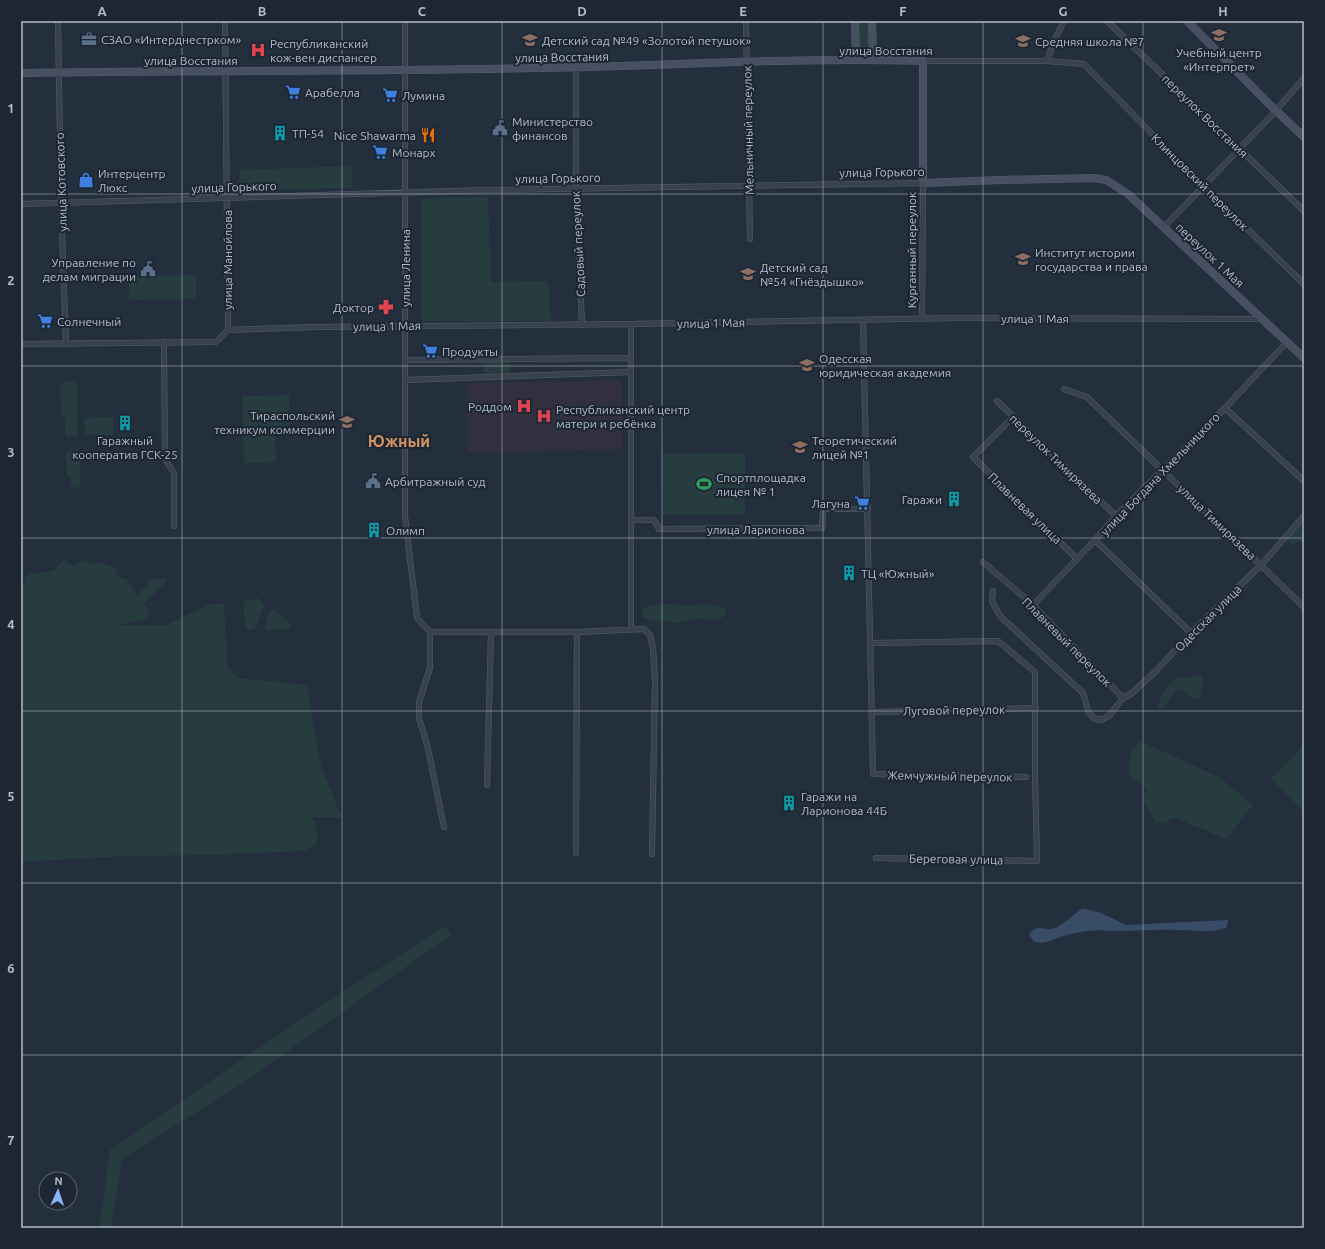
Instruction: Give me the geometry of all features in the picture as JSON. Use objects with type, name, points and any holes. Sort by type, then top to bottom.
[{"type":"street","name":"улица Котовского","points":[[58,21],[61,202],[66,343]]},
{"type":"street","name":"улица Манойлова","points":[[225,21],[228,330]]},
{"type":"street","name":"улица Ленина","points":[[405,21],[405,516],[417,618],[430,632]]},
{"type":"street","name":"Мельничный переулок","points":[[746,21],[750,238]]},
{"type":"street","points":[[855,21],[856,60]]},
{"type":"street","points":[[872,21],[873,60]]},
{"type":"street","points":[[1047,61],[1054,41],[1064,21]]},
{"type":"street","name":"переулок Восстания","points":[[1107,21],[1304,212]]},
{"type":"street","points":[[1187,21],[1304,136]]},
{"type":"street","name":"улица Восстания","points":[[21,73],[404,70],[873,60],[1047,61],[1084,64],[1091,70],[1097,79]]},
{"type":"street","name":"Курганный переулок","points":[[922,319],[923,61]]},
{"type":"street","name":"Садовый переулок","points":[[576,67],[576,188],[582,325]]},
{"type":"street","points":[[1164,227],[1276,110],[1304,78]]},
{"type":"street","name":"Клинцовский переулок","points":[[1097,79],[1203,186],[1304,284]]},
{"type":"street","name":"улица Горького","points":[[21,204],[576,188],[923,183],[1095,178]]},
{"type":"street","name":"переулок 1 Мая","points":[[1095,178],[1106,180],[1128,194],[1304,358]]},
{"type":"street","name":"улица 1 Мая","points":[[228,330],[316,327],[582,325],[922,319],[1263,319]]},
{"type":"street","points":[[863,320],[872,712]]},
{"type":"street","points":[[631,324],[631,629]]},
{"type":"street","points":[[21,344],[216,342],[228,330]]},
{"type":"street","points":[[164,342],[165,459],[174,472],[174,526]]},
{"type":"street","name":"улица Богдана Хмельницкого","points":[[1033,605],[1116,516],[1225,408],[1287,342]]},
{"type":"street","points":[[405,360],[631,358]]},
{"type":"street","points":[[405,380],[631,372]]},
{"type":"street","name":"улица Тимирязева","points":[[1064,389],[1087,397],[1304,607]]},
{"type":"street","name":"переулок Тимирязева","points":[[997,401],[1116,516]]},
{"type":"street","points":[[1225,408],[1304,481]]},
{"type":"street","name":"Плавневая улица","points":[[1013,416],[973,458],[1077,559]]},
{"type":"street","name":"улица Ларионова","points":[[632,520],[654,520],[659,529],[822,528],[822,514],[826,509],[868,509]]},
{"type":"street","name":"Одесская улица","points":[[993,591],[992,601],[1000,616],[1083,693],[1089,713],[1094,718],[1101,720],[1109,716],[1123,698],[1139,688],[1191,633],[1261,565],[1304,516]]},
{"type":"street","points":[[1095,540],[1191,633]]},
{"type":"street","name":"Плавневый переулок","points":[[983,562],[1033,605],[1123,698]]},
{"type":"street","points":[[444,827],[428,749],[419,718],[419,702],[430,668],[430,632],[577,632],[644,629],[650,635],[653,648],[655,680],[652,854]]},
{"type":"street","points":[[487,785],[491,632]]},
{"type":"street","points":[[576,853],[577,632]]},
{"type":"street","points":[[871,642],[998,641],[1035,672],[1036,708]]},
{"type":"street","name":"Луговой переулок","points":[[872,712],[1036,708]]},
{"type":"street","name":"Береговая улица","points":[[876,858],[1037,861],[1035,776],[1036,708]]},
{"type":"street","name":"Жемчужный переулок","points":[[872,712],[873,774],[1026,777]]},
{"type":"shaded area","name":"Республиканский центр матери и ребёнка","points":[[621,380],[622,449],[468,453],[467,383]]},
{"type":"green space","points":[[858,21],[868,21],[869,48],[858,48]]},
{"type":"green space","points":[[352,166],[353,188],[245,191],[240,189],[239,170]]},
{"type":"green space","points":[[488,197],[491,282],[548,281],[551,321],[422,321],[421,199]]},
{"type":"green space","points":[[196,275],[196,299],[129,300],[128,276]]},
{"type":"green space","points":[[510,361],[510,373],[484,374],[484,362]]},
{"type":"green space","points":[[75,381],[78,385],[78,433],[77,436],[67,437],[65,434],[65,419],[61,412],[60,385],[63,382]]},
{"type":"green space","points":[[289,395],[290,428],[275,429],[276,462],[244,463],[242,396]]},
{"type":"green space","points":[[113,417],[113,435],[85,435],[84,418]]},
{"type":"green space","points":[[78,450],[80,453],[80,487],[72,488],[71,477],[67,475],[66,453],[69,451]]},
{"type":"green space","points":[[87,452],[112,452],[112,461],[87,461]]},
{"type":"green space","name":"Спортплощадка лицея № 1","points":[[745,453],[745,515],[663,515],[662,454]]},
{"type":"green space","points":[[1304,521],[1304,540],[1292,544],[1287,540]]},
{"type":"green space","points":[[64,560],[74,566],[83,560],[93,564],[100,562],[116,568],[117,576],[127,579],[138,595],[151,579],[168,579],[163,586],[144,603],[149,610],[147,619],[118,625],[166,625],[211,604],[224,604],[227,666],[238,678],[307,685],[321,766],[342,818],[312,817],[317,832],[317,845],[303,851],[214,855],[126,856],[21,862],[21,626],[32,625],[21,625],[21,586],[24,584],[25,577],[30,574],[53,571]]},
{"type":"green space","points":[[258,598],[264,605],[255,629],[248,631],[244,616],[245,601]]},
{"type":"green space","points":[[708,604],[723,608],[727,613],[720,619],[708,620],[698,618],[678,623],[651,620],[643,617],[643,608],[650,605]]},
{"type":"green space","points":[[274,608],[291,626],[288,630],[266,630],[265,624],[267,618]]},
{"type":"green space","points":[[1199,675],[1203,676],[1203,687],[1200,698],[1194,700],[1184,691],[1178,689],[1175,691],[1168,703],[1163,708],[1159,709],[1158,707],[1161,695],[1176,678]]},
{"type":"green space","points":[[1140,741],[1219,777],[1253,805],[1226,839],[1173,817],[1165,823],[1156,822],[1143,800],[1147,788],[1129,776],[1130,753]]},
{"type":"green space","points":[[1304,745],[1304,813],[1271,778]]},
{"type":"green space","points":[[445,926],[451,935],[243,1083],[122,1159],[111,1228],[99,1228],[110,1150],[310,1013]]},
{"type":"water","points":[[1082,909],[1101,913],[1126,925],[1228,920],[1227,927],[1209,931],[1099,930],[1080,932],[1043,943],[1034,942],[1029,935],[1032,931],[1038,928],[1055,928],[1066,922]]},
{"type":"place","name":"Учебный центр «Интерпрет»","points":[[1219,35]]},
{"type":"place","name":"СЗАО «Интерднестрком»","points":[[89,39]]},
{"type":"place","name":"Детский сад №49 «Золотой петушок»","points":[[530,40]]},
{"type":"place","name":"Средняя школа №7","points":[[1023,41]]},
{"type":"place","name":"Республиканский кож-вен диспансер","points":[[258,50]]},
{"type":"place","name":"Арабелла","points":[[293,92]]},
{"type":"place","name":"Лумина","points":[[390,95]]},
{"type":"place","name":"Министерство финансов","points":[[500,128]]},
{"type":"place","name":"ТП-54","points":[[280,133]]},
{"type":"place","name":"Nice Shawarma","points":[[428,135]]},
{"type":"place","name":"Монарх","points":[[380,152]]},
{"type":"place","name":"Интерцентр Люкс","points":[[86,180]]},
{"type":"place","name":"Институт истории государства и права","points":[[1023,259]]},
{"type":"place","name":"Управление по делам миграции","points":[[148,269]]},
{"type":"place","name":"Детский сад №54 «Гнёздышко»","points":[[748,274]]},
{"type":"place","name":"Доктор","points":[[386,307]]},
{"type":"place","name":"Солнечный","points":[[45,321]]},
{"type":"place","name":"Продукты","points":[[430,351]]},
{"type":"place","name":"Одесская юридическая академия","points":[[807,365]]},
{"type":"place","name":"Роддом","points":[[524,406]]},
{"type":"place","name":"Республиканский центр матери и ребёнка","points":[[544,416]]},
{"type":"place","name":"Тираспольский техникум коммерции","points":[[347,422]]},
{"type":"place","name":"Гаражный кооператив ГСК-25","points":[[125,423]]},
{"type":"place","name":"Теоретический лицей №1","points":[[800,447]]},
{"type":"place","name":"Арбитражный суд","points":[[373,481]]},
{"type":"place","name":"Спортплощадка лицея № 1","points":[[704,484]]},
{"type":"place","name":"Гаражи","points":[[954,499]]},
{"type":"place","name":"Лагуна","points":[[862,503]]},
{"type":"place","name":"Олимп","points":[[374,530]]},
{"type":"place","name":"ТЦ «Южный»","points":[[849,573]]},
{"type":"place","name":"Гаражи на Ларионова 44Б","points":[[789,803]]},
{"type":"district","name":"Южный","points":[[399,441]]}]
